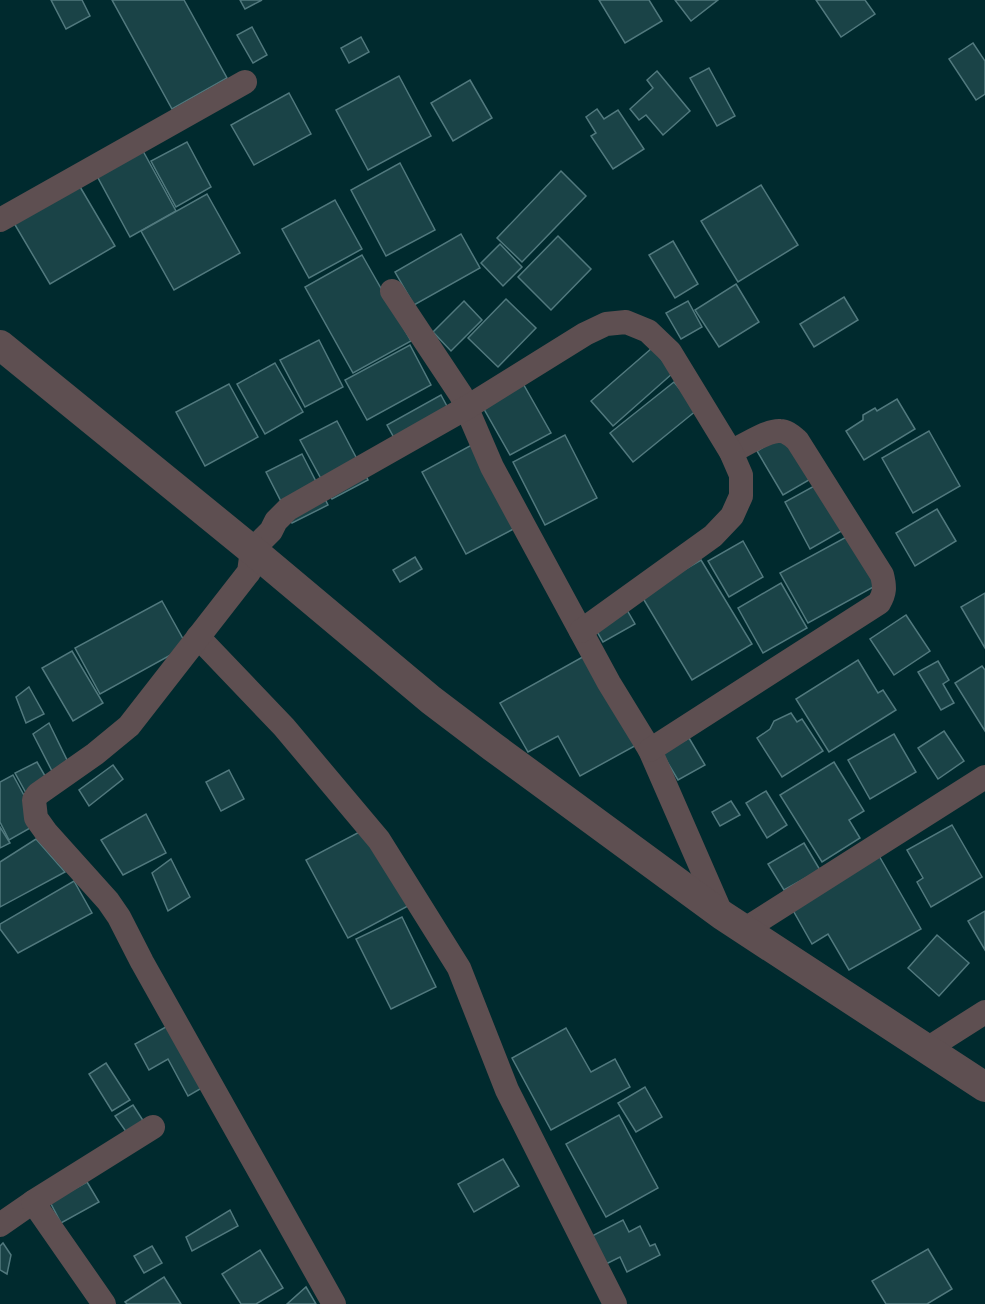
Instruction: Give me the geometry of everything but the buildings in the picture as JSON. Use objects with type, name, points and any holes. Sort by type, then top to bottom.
[{"type":"street","points":[[0,220],[245,82]]},
{"type":"street","points":[[392,291],[461,395],[492,467],[609,683],[650,750],[733,923]]},
{"type":"street","points":[[334,1304],[119,917],[108,901],[46,832],[36,818],[34,800],[38,794],[95,754],[129,726],[249,572],[252,550],[272,531],[276,521],[288,509],[466,408],[585,334],[606,324],[626,322],[648,331],[670,352],[731,452],[741,475],[741,496],[732,516],[713,536],[580,631]]},
{"type":"street","points":[[0,345],[252,550],[431,700],[733,923],[985,1087]]},
{"type":"street","points":[[650,750],[879,603],[884,595],[885,585],[882,576],[797,440],[780,431],[770,433],[731,452]]},
{"type":"street","points":[[198,637],[284,727],[379,840],[459,969],[507,1090],[615,1304]]},
{"type":"street","points":[[733,923],[985,777]]},
{"type":"street","points":[[927,1049],[985,1012]]},
{"type":"street","points":[[0,1226],[33,1202],[153,1127]]},
{"type":"street","points":[[33,1202],[104,1304]]}]
